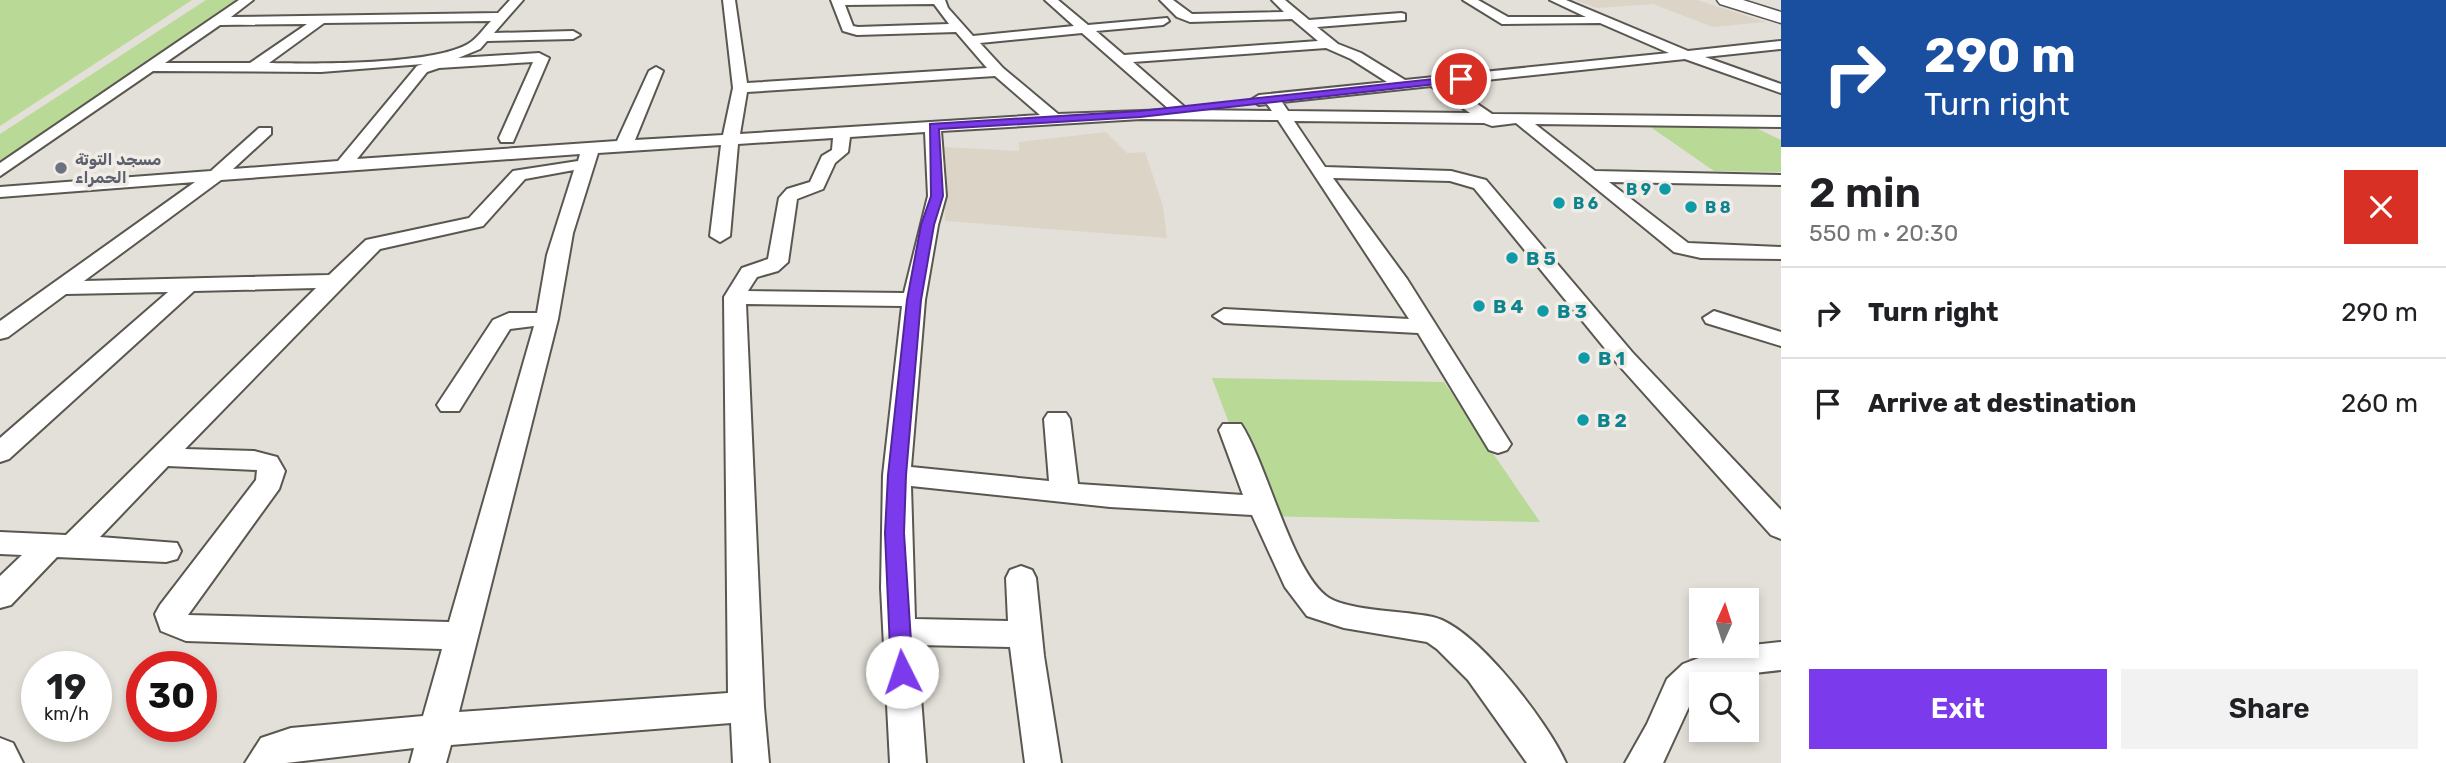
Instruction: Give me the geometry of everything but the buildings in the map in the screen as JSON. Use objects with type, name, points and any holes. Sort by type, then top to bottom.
[{"type":"main road","points":[[1726,0],[1781,19]]},
{"type":"main road","points":[[1746,0],[1781,11]]},
{"type":"street","points":[[0,171],[247,0]]},
{"type":"street","points":[[405,18],[425,0]]},
{"type":"street","points":[[149,67],[253,68],[422,62],[458,55],[475,46],[517,0]]},
{"type":"street","points":[[720,236],[740,88],[729,0]]},
{"type":"street","points":[[960,28],[857,31],[848,28],[838,0],[939,0],[942,9],[960,28],[998,71],[1055,120]]},
{"type":"street","points":[[1051,0],[1180,110]]},
{"type":"street","points":[[1166,0],[1181,15],[1190,18],[1301,20],[1401,16]]},
{"type":"street","points":[[1278,0],[1329,44],[1402,85]]},
{"type":"street","points":[[1469,0],[1510,22],[1602,20]]},
{"type":"street","points":[[1556,0],[1689,56],[1781,89]]},
{"type":"street","points":[[217,21],[503,17]]},
{"type":"street","points":[[253,68],[322,19]]},
{"type":"street","points":[[970,40],[1163,21]]},
{"type":"street","points":[[484,37],[573,35]]},
{"type":"street","points":[[1122,60],[1329,44]]},
{"type":"street","points":[[0,596],[62,545],[159,457],[373,244],[476,222],[519,175],[623,148],[1140,114],[1781,45]]},
{"type":"street","points":[[335,166],[422,69],[438,64],[542,58],[533,84],[507,138]]},
{"type":"street","points":[[335,166],[422,62]]},
{"type":"street","points":[[623,148],[656,71]]},
{"type":"street","points":[[740,88],[998,71]]},
{"type":"street","points":[[1435,82],[1492,121]]},
{"type":"street","points":[[1272,99],[1349,217],[1396,279],[1498,443]]},
{"type":"street","points":[[1140,114],[1492,121],[1781,122]]},
{"type":"street","points":[[1522,121],[1681,248],[1701,253],[1781,253]]},
{"type":"street","points":[[1754,123],[1781,135]]},
{"type":"street","points":[[908,763],[895,533],[897,475],[914,300],[928,225],[937,196],[933,127]]},
{"type":"street","points":[[0,332],[57,288],[214,177],[265,131]]},
{"type":"street","points":[[751,763],[750,728],[746,707],[735,297],[743,275],[754,268],[773,266],[778,262],[788,198],[793,193],[817,185],[828,160],[840,152],[842,133]]},
{"type":"street","points":[[0,192],[335,166],[587,157]]},
{"type":"street","points":[[432,747],[547,319],[551,283],[587,157]]},
{"type":"street","points":[[1320,172],[1451,176],[1479,184],[1625,357],[1781,528]]},
{"type":"street","points":[[1592,176],[1781,180]]},
{"type":"street","points":[[57,288],[335,281]]},
{"type":"street","points":[[0,453],[189,284]]},
{"type":"street","points":[[735,297],[914,300]]},
{"type":"street","points":[[1224,316],[1423,326]]},
{"type":"street","points":[[1714,318],[1781,339]]},
{"type":"street","points":[[450,405],[501,325],[509,320],[547,319]]},
{"type":"street","points":[[1057,419],[1064,488],[1057,492]]},
{"type":"street","points":[[1232,430],[1263,506],[1309,600],[1328,610],[1434,630],[1447,635],[1487,681],[1548,763]]},
{"type":"street","points":[[159,457],[254,460],[267,463],[271,471],[269,482],[176,605],[171,614],[172,622],[186,628],[461,636]]},
{"type":"street","points":[[897,475],[1057,492],[1263,506]]},
{"type":"street","points":[[0,543],[166,551]]},
{"type":"street","points":[[1021,578],[1025,635],[1043,763]]},
{"type":"street","points":[[899,632],[1025,635]]},
{"type":"street","points":[[1643,763],[1661,733],[1679,688],[1695,674],[1725,662],[1781,656]]},
{"type":"street","points":[[263,763],[274,750],[291,744],[432,747],[746,707]]},
{"type":"street","points":[[0,755],[5,763]]},
{"type":"shaded area","points":[[1575,0],[1697,0],[1766,22],[1713,27],[1653,4],[1597,8]]},
{"type":"shaded area","points":[[1106,132],[1127,153],[1145,152],[1163,206],[1167,238],[945,221],[943,147],[1019,151],[1019,142]]},
{"type":"green space","points":[[0,0],[192,0],[0,126]]},
{"type":"green space","points":[[206,0],[240,0],[0,166],[0,134]]},
{"type":"green space","points":[[1649,126],[1756,128],[1781,140],[1781,172],[1714,171]]},
{"type":"green space","points":[[1212,378],[1444,382],[1540,522],[1264,516]]},
{"type":"place","name":"مسجد التوتة الحمراء","points":[[61,168]]},
{"type":"place","name":"B 9","points":[[1665,189]]},
{"type":"place","name":"B 6","points":[[1559,203]]},
{"type":"place","name":"B 8","points":[[1691,207]]},
{"type":"place","name":"B 5","points":[[1512,258]]},
{"type":"place","name":"B 4","points":[[1479,306]]},
{"type":"place","name":"B 3","points":[[1543,311]]},
{"type":"place","name":"B 1","points":[[1584,358]]},
{"type":"place","name":"B 2","points":[[1583,420]]},
{"type":"route","points":[[902,672],[895,533],[897,475],[914,300],[928,225],[937,196],[933,127],[1140,114],[1461,79]]}]
